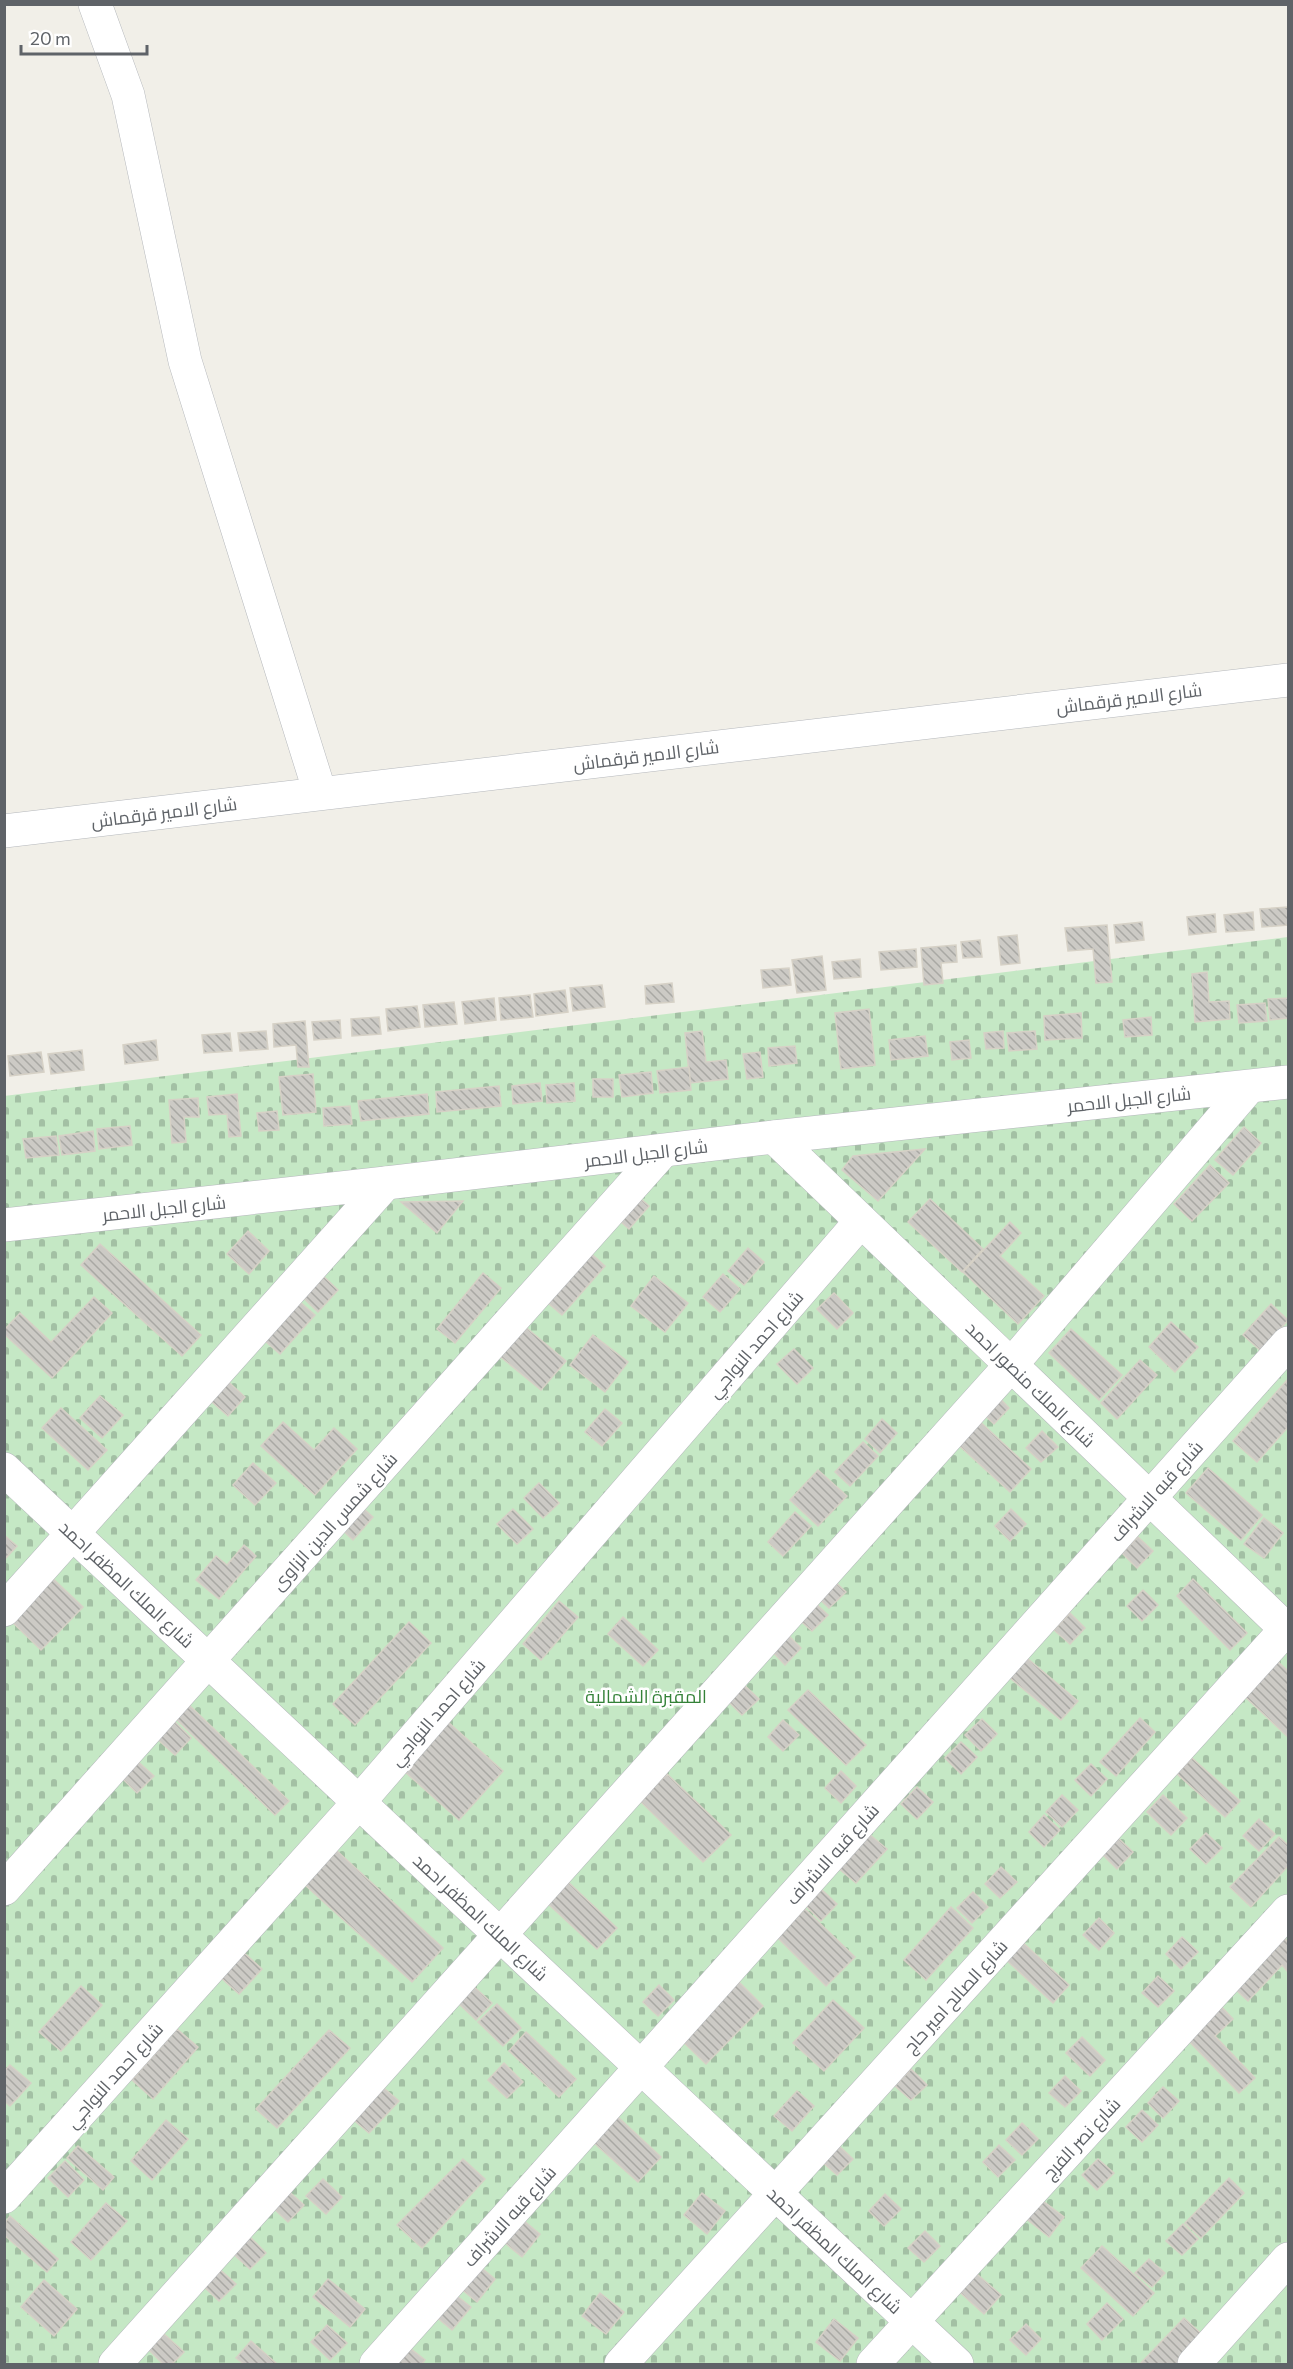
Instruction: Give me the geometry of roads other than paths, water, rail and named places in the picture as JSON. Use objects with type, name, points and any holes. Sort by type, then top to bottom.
[{"type":"street","points":[[95,4],[128,95],[185,361],[320,793]]},
{"type":"street","name":"شارع الامير قرقماش","points":[[4,831],[1288,680]]},
{"type":"street","name":"شارع الجبل الاحمر","points":[[4,1225],[663,1152],[774,1137],[1288,1082]]},
{"type":"street","points":[[115,2364],[1011,1365],[1249,1087]]},
{"type":"street","name":"شارع الملك منصور احمد","points":[[774,1137],[1288,1629]]},
{"type":"street","name":"شارع شمس الدين الزاوى","points":[[4,1889],[663,1152]]},
{"type":"street","points":[[4,1610],[386,1183]]},
{"type":"street","name":"شارع احمد النواجي","points":[[4,2197],[359,1802],[861,1221]]},
{"type":"street","name":"شارع قبه الاشراف","points":[[376,2364],[1288,1343]]},
{"type":"street","name":"شارع الملك المظفر احمد","points":[[4,1469],[957,2364]]},
{"type":"street","name":"شارع الصالح امير حاج","points":[[621,2364],[1288,1629]]},
{"type":"street","name":"شارع نصر الفرج","points":[[873,2364],[1288,1911]]},
{"type":"street","points":[[1194,2364],[1288,2259]]},
{"type":"park label","name":"المقبرة الشمالية","points":[[646,1696]]}]
